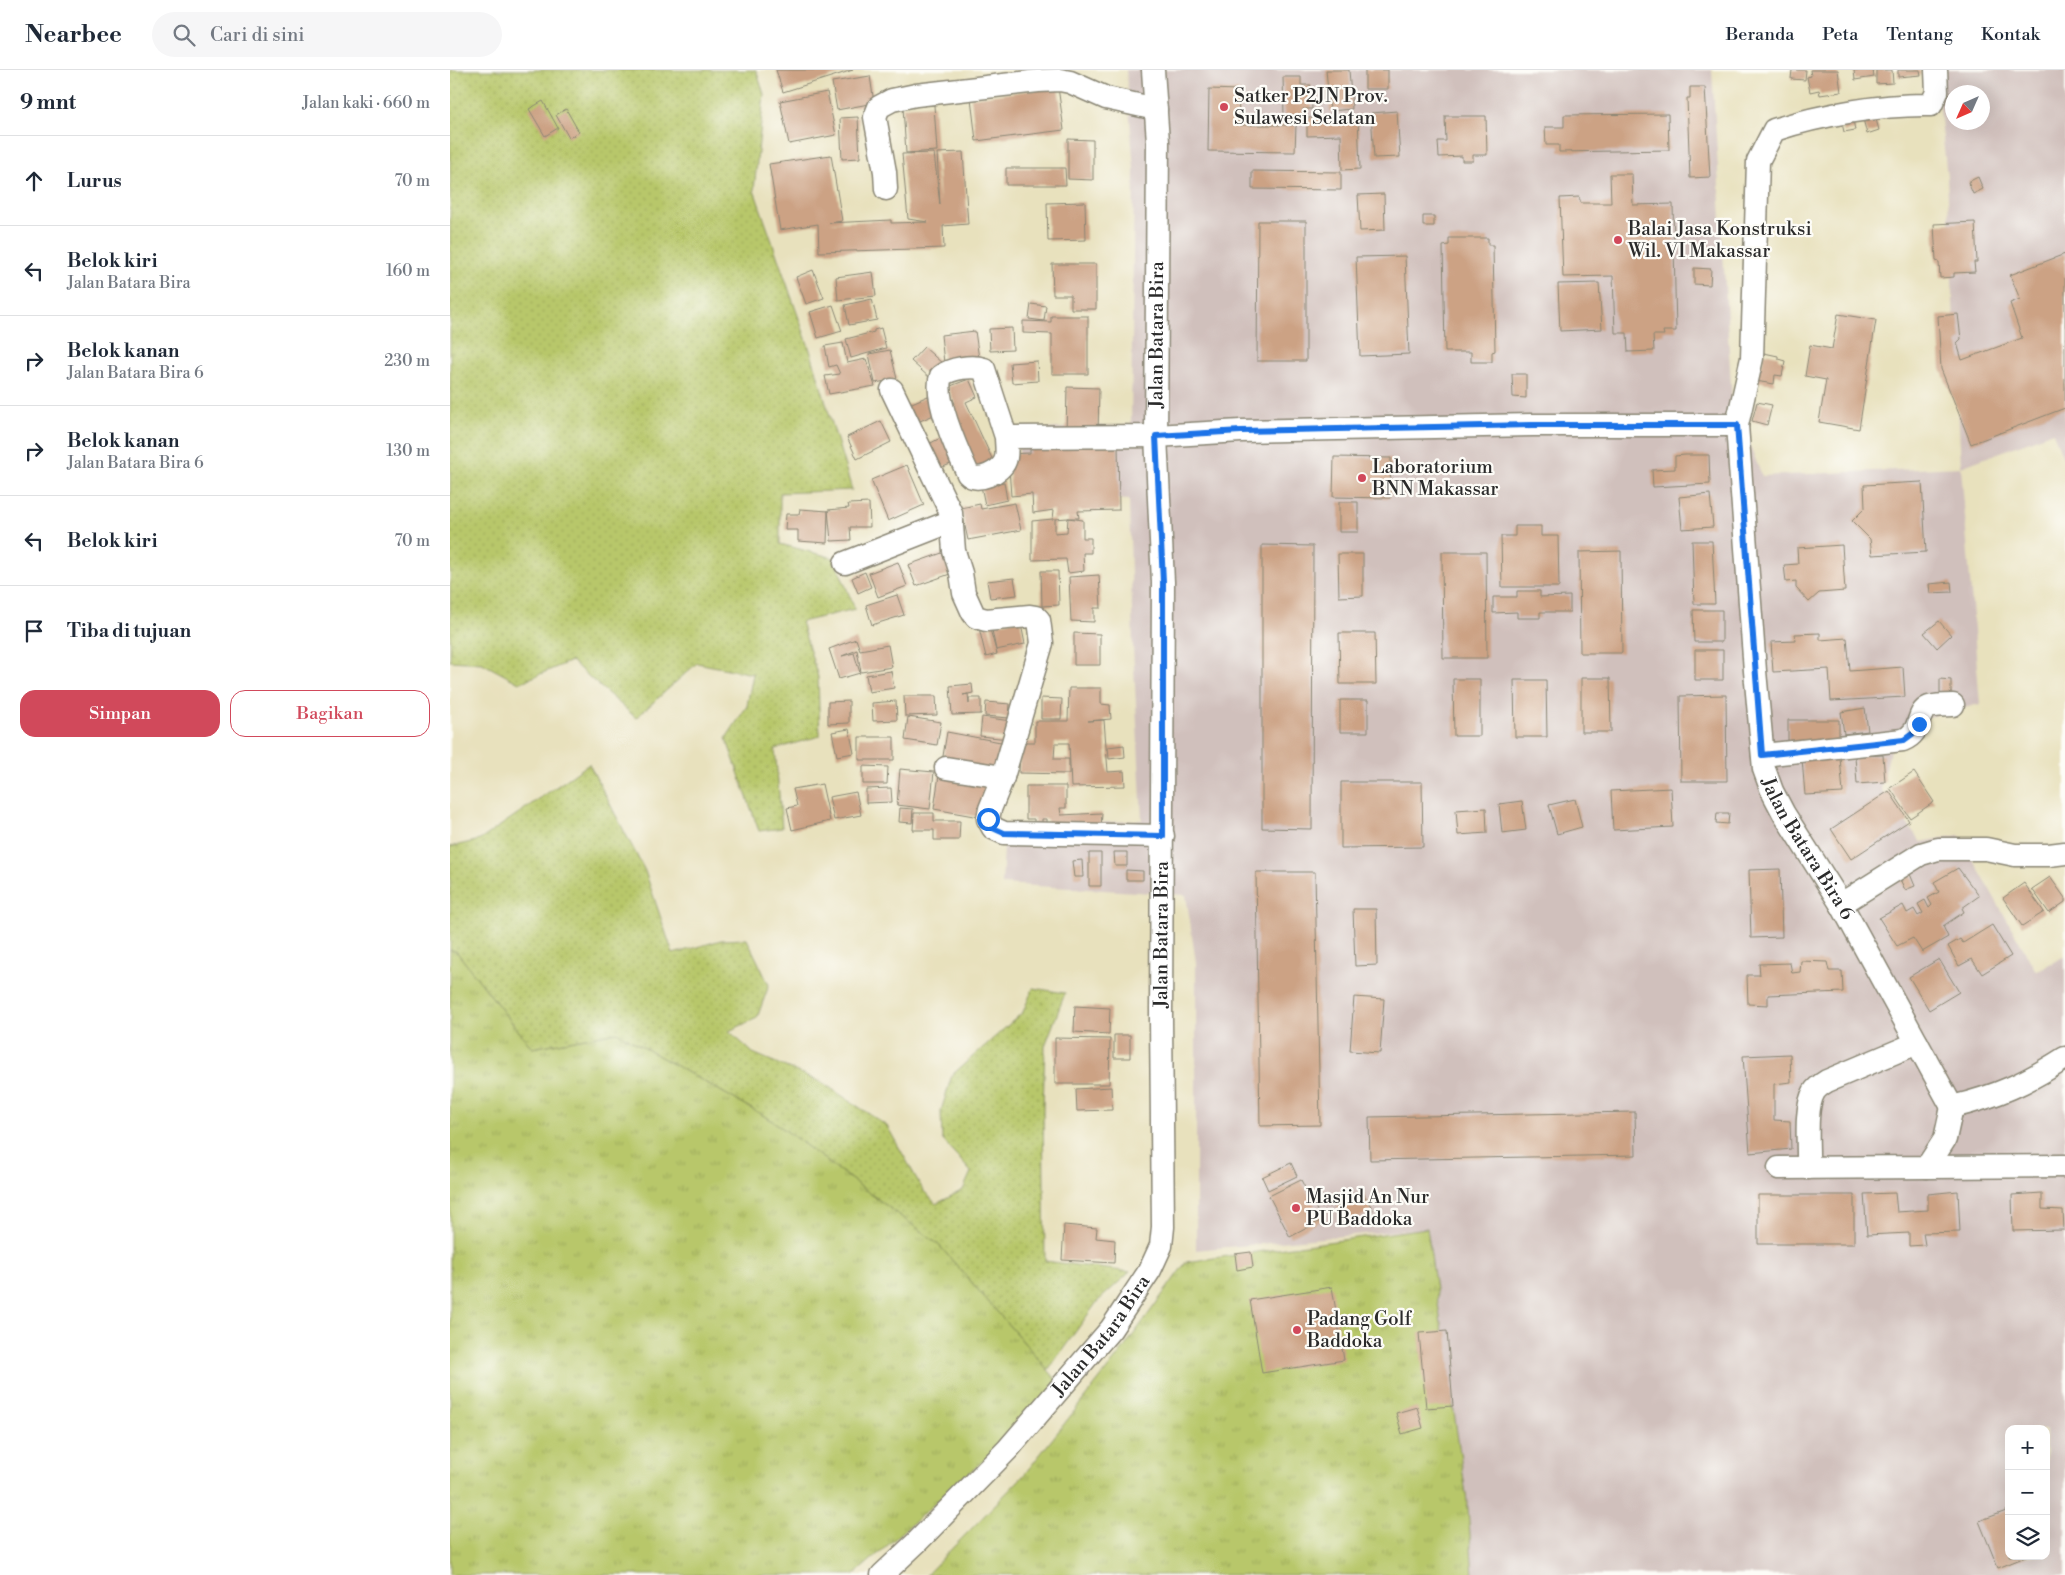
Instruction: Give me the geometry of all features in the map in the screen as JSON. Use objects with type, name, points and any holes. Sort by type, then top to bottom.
[{"type":"street","name":"Jalan Batara Bira","points":[[882,1575],[1008,1449],[1105,1336],[1150,1270],[1161,1246],[1163,1227],[1161,1039],[1163,582],[1156,436],[1158,142],[1153,70]]},
{"type":"street","name":"Jalan Batara Bira 6","points":[[1936,70],[1937,92],[1931,105],[1910,104],[1809,119],[1774,130],[1758,161],[1752,358],[1737,425],[1764,769],[1772,791],[1784,814],[1841,904],[1952,1107]]},
{"type":"street","points":[[886,189],[875,117],[879,107],[892,100],[916,95],[1060,80],[1070,82],[1106,98],[1156,109]]},
{"type":"street","points":[[978,367],[984,369],[1006,437],[1006,460],[1001,467],[983,477],[970,477],[941,405],[938,389],[941,376],[960,369],[978,367]]},
{"type":"street","points":[[892,390],[952,513],[954,551],[961,573],[964,593],[976,616],[986,620],[1030,616],[1036,617],[1039,620],[1042,644],[1004,777],[990,809],[988,819],[993,828],[1004,833],[1163,836]]},
{"type":"street","points":[[1006,437],[1156,436],[1241,431],[1533,425],[1737,425]]},
{"type":"street","points":[[845,563],[952,521]]},
{"type":"street","points":[[1762,755],[1904,740],[1915,732],[1921,714],[1925,709],[1931,706],[1953,705]]},
{"type":"street","points":[[946,768],[1004,777]]},
{"type":"street","points":[[1841,904],[1921,854],[1938,849],[1986,848],[2015,855],[2065,853]]},
{"type":"street","points":[[1808,1168],[1809,1111],[1813,1094],[1817,1087],[1917,1043]]},
{"type":"street","points":[[1927,1167],[1945,1139],[1952,1107],[1984,1100],[2013,1089],[2065,1059]]},
{"type":"street","points":[[1779,1168],[2065,1166]]},
{"type":"shaded area","points":[[1126,70],[1712,70],[1732,400],[1762,476],[1961,467],[1980,704],[1924,718],[1892,743],[1881,789],[1921,842],[1959,835],[2036,971],[2065,956],[2065,1575],[1473,1575],[1468,1508],[1427,1228],[1196,1250],[1196,963],[1186,895],[1002,884],[1005,829],[1142,820],[1133,648],[1129,500],[1021,495],[1018,430],[1131,425],[1134,169]]},
{"type":"shaded area","points":[[1936,70],[2065,70],[2065,463],[2053,432],[1961,467],[1947,178]]},
{"type":"green space","points":[[450,70],[756,70],[764,94],[754,190],[810,350],[852,490],[780,493],[780,544],[834,558],[855,609],[801,622],[818,677],[820,736],[775,749],[782,828],[759,831],[726,738],[747,706],[753,674],[697,663],[636,718],[571,661],[519,683],[482,663],[450,661]]},
{"type":"green space","points":[[589,764],[645,871],[673,954],[721,940],[747,939],[769,985],[757,1018],[729,1031],[753,1053],[823,1083],[887,1126],[923,1190],[936,1204],[963,1190],[971,1172],[942,1139],[941,1111],[952,1075],[1023,1012],[1033,988],[1065,993],[1045,1046],[1043,1108],[1045,1261],[1130,1272],[1097,1302],[1048,1370],[938,1244],[773,1121],[617,1032],[532,1048],[456,951],[450,950],[450,847],[480,840]]},
{"type":"green space","points":[[450,950],[456,951],[532,1048],[617,1032],[773,1121],[938,1244],[1062,1386],[1044,1407],[854,1575],[450,1575]]},
{"type":"green space","points":[[1427,1228],[1468,1508],[1473,1575],[926,1575],[1023,1476],[1121,1352],[1186,1262]]},
{"type":"building","points":[[776,70],[853,70],[783,92]]},
{"type":"building","points":[[1326,70],[1349,70],[1352,109],[1330,111]]},
{"type":"building","points":[[1365,70],[1388,70],[1388,89],[1365,89]]},
{"type":"building","points":[[1792,70],[1806,70],[1805,80],[1791,79]]},
{"type":"building","points":[[1810,70],[1838,70],[1841,92],[1820,95],[1819,90],[1810,92],[1807,77],[1811,76]]},
{"type":"building","points":[[1854,70],[1873,70],[1874,77],[1855,80]]},
{"type":"building","points":[[1876,70],[1892,70],[1893,83],[1876,84]]},
{"type":"building","points":[[1898,70],[1920,70],[1921,75],[1898,77]]},
{"type":"building","points":[[870,76],[874,103],[837,110],[832,82]]},
{"type":"building","points":[[1283,77],[1301,77],[1301,85],[1311,85],[1312,109],[1303,109],[1303,115],[1284,115]]},
{"type":"building","points":[[1058,87],[1064,130],[976,141],[971,98]]},
{"type":"building","points":[[1690,87],[1705,87],[1710,177],[1690,178],[1687,98],[1690,98]]},
{"type":"building","name":"Satker P2JN Prov. Sulawesi Selatan","points":[[1209,89],[1239,90],[1238,125],[1296,125],[1295,152],[1208,151]]},
{"type":"building","points":[[827,92],[836,135],[789,144],[780,101]]},
{"type":"building","points":[[543,101],[558,128],[545,136],[529,109]]},
{"type":"building","points":[[934,105],[937,151],[906,153],[903,107]]},
{"type":"building","points":[[566,109],[579,132],[569,138],[556,115]]},
{"type":"building","points":[[1397,111],[1400,157],[1374,158],[1371,113]]},
{"type":"building","points":[[1668,114],[1669,150],[1559,152],[1559,145],[1546,145],[1545,127],[1564,127],[1564,115]]},
{"type":"building","points":[[1445,116],[1486,116],[1487,155],[1473,155],[1473,161],[1462,161],[1462,156],[1439,157],[1438,141],[1446,141]]},
{"type":"building","points":[[1875,116],[1879,130],[1867,134],[1863,119]]},
{"type":"building","points":[[858,117],[860,158],[842,159],[840,118]]},
{"type":"building","points":[[1358,117],[1360,169],[1342,170],[1341,135],[1307,136],[1307,118]]},
{"type":"building","points":[[1853,120],[1855,130],[1844,132],[1842,123]]},
{"type":"building","points":[[1068,139],[1093,140],[1093,180],[1068,179]]},
{"type":"building","points":[[963,152],[968,224],[943,226],[944,248],[819,252],[818,224],[780,230],[769,164],[831,155],[842,221],[829,223],[891,220],[891,223],[928,222],[908,219],[902,154],[934,153],[940,205],[937,153]]},
{"type":"building","points":[[1006,168],[1065,168],[1066,185],[1006,185]]},
{"type":"building","points":[[1252,171],[1341,172],[1341,190],[1252,189]]},
{"type":"building","name":"Balai Jasa Konstruksi Wil. VI Makassar","points":[[1610,174],[1632,174],[1633,205],[1673,204],[1676,331],[1663,331],[1664,335],[1653,335],[1654,351],[1628,352],[1627,333],[1615,333],[1613,276],[1563,277],[1560,198],[1579,197],[1581,203],[1611,203]]},
{"type":"building","points":[[1978,177],[1983,189],[1973,194],[1968,182]]},
{"type":"building","points":[[1384,194],[1385,230],[1360,231],[1358,195]]},
{"type":"building","points":[[1085,202],[1086,240],[1048,241],[1047,203]]},
{"type":"building","points":[[1423,216],[1434,216],[1434,226],[1423,226]]},
{"type":"building","points":[[1258,221],[1306,221],[1306,361],[1257,361]]},
{"type":"building","points":[[1975,222],[1977,262],[1974,262],[1975,272],[1954,273],[1954,277],[1940,278],[1939,262],[1936,261],[1934,224]]},
{"type":"building","points":[[1449,238],[1488,238],[1488,245],[1493,245],[1495,351],[1492,352],[1492,362],[1471,362],[1471,352],[1445,352],[1443,246],[1449,245]]},
{"type":"building","points":[[2065,254],[2065,408],[1971,444],[1941,369],[1938,316],[1958,314],[1961,339],[1957,343],[1962,360],[2022,338],[2010,303],[2020,299],[2010,275]]},
{"type":"building","points":[[1405,256],[1409,354],[1360,356],[1356,257]]},
{"type":"building","points":[[1052,264],[1096,264],[1096,309],[1071,309],[1071,295],[1053,295]]},
{"type":"building","points":[[1694,268],[1711,269],[1710,285],[1694,284]]},
{"type":"building","points":[[813,270],[824,298],[806,304],[796,277]]},
{"type":"building","points":[[873,272],[876,296],[838,300],[836,277]]},
{"type":"building","points":[[1599,283],[1602,329],[1560,331],[1558,284]]},
{"type":"building","points":[[872,299],[877,320],[849,325],[845,305]]},
{"type":"building","points":[[1031,304],[1046,306],[1044,321],[1029,319]]},
{"type":"building","points":[[833,305],[842,331],[818,338],[810,312]]},
{"type":"building","points":[[1838,314],[1876,320],[1859,429],[1819,422],[1826,380],[1805,376],[1810,345],[1832,349]]},
{"type":"building","points":[[1051,316],[1088,316],[1088,374],[1052,374],[1052,334],[1023,333],[1023,321],[1051,322]]},
{"type":"building","points":[[881,328],[886,348],[851,358],[846,339],[874,332],[874,330]]},
{"type":"building","points":[[1012,328],[1013,350],[990,351],[989,329]]},
{"type":"building","points":[[975,331],[979,359],[944,363],[941,335]]},
{"type":"building","points":[[843,343],[847,363],[866,359],[875,386],[829,394],[825,376],[840,374],[836,365],[829,367],[825,346]]},
{"type":"building","points":[[924,347],[943,364],[930,378],[911,361]]},
{"type":"building","points":[[890,350],[897,379],[875,383],[869,354]]},
{"type":"building","points":[[1764,353],[1778,356],[1778,359],[1785,361],[1782,376],[1775,375],[1774,384],[1755,381],[1757,365],[1762,366]]},
{"type":"building","points":[[1037,361],[1038,381],[1012,383],[1010,363]]},
{"type":"building","points":[[1512,374],[1526,374],[1526,398],[1513,397]]},
{"type":"building","points":[[969,379],[977,397],[966,402],[995,465],[973,475],[943,410],[955,404],[948,387]]},
{"type":"building","points":[[1067,387],[1099,388],[1098,435],[1066,434]]},
{"type":"building","points":[[928,396],[936,414],[913,424],[905,406]]},
{"type":"building","points":[[1757,402],[1772,405],[1767,425],[1752,421]]},
{"type":"building","points":[[881,421],[891,442],[857,459],[847,437]]},
{"type":"building","points":[[946,435],[958,461],[938,469],[927,445]]},
{"type":"building","points":[[1118,442],[1119,510],[1078,511],[1079,518],[1068,518],[1083,520],[1083,538],[1091,538],[1091,553],[1083,553],[1084,571],[1068,573],[1066,559],[1032,560],[1032,521],[1053,519],[1054,510],[1033,513],[1032,494],[1011,496],[1008,454],[1030,453],[1030,446]],"holes":[[[1068,518],[1067,532],[1055,533],[1055,519]]]},
{"type":"building","points":[[1709,455],[1710,484],[1653,487],[1652,470],[1675,469],[1675,456]]},
{"type":"building","name":"Laboratorium BNN Makassar","points":[[1334,457],[1391,458],[1390,498],[1333,497]]},
{"type":"building","points":[[907,465],[924,505],[888,521],[871,480]]},
{"type":"building","points":[[1004,482],[1007,500],[985,505],[981,486]]},
{"type":"building","points":[[1922,482],[1926,552],[1872,555],[1870,539],[1852,521],[1865,508],[1864,485]]},
{"type":"building","points":[[1710,494],[1713,527],[1682,529],[1679,497]]},
{"type":"building","points":[[1339,502],[1358,502],[1358,532],[1339,532]]},
{"type":"building","points":[[869,503],[870,527],[850,527],[851,540],[831,541],[828,510],[849,508],[848,504]]},
{"type":"building","points":[[1015,503],[1021,530],[968,540],[961,508],[980,504],[981,509]]},
{"type":"building","points":[[800,509],[828,511],[827,543],[798,541],[798,530],[785,530],[786,514],[799,514]]},
{"type":"building","points":[[1515,526],[1541,526],[1541,536],[1558,536],[1559,587],[1502,587],[1501,536],[1515,536]]},
{"type":"building","points":[[1692,541],[1712,541],[1715,604],[1694,604]]},
{"type":"building","points":[[1262,545],[1313,546],[1312,829],[1262,828]]},
{"type":"building","points":[[1842,545],[1845,591],[1819,593],[1809,602],[1796,588],[1796,581],[1786,582],[1784,565],[1798,564],[1797,548]]},
{"type":"building","points":[[1621,551],[1622,653],[1580,653],[1579,552]]},
{"type":"building","points":[[1442,552],[1486,552],[1487,658],[1443,658]]},
{"type":"building","points":[[942,553],[950,574],[916,586],[908,565]]},
{"type":"building","points":[[1338,554],[1363,554],[1363,596],[1339,597]]},
{"type":"building","points":[[898,562],[907,586],[878,597],[869,573]]},
{"type":"building","points":[[1041,571],[1058,571],[1059,605],[1042,606]]},
{"type":"building","points":[[865,572],[871,587],[858,593],[852,578]]},
{"type":"building","points":[[1099,575],[1101,608],[1094,608],[1094,622],[1071,621],[1069,577]]},
{"type":"building","points":[[1014,578],[1017,595],[990,598],[987,581]]},
{"type":"building","points":[[1951,582],[1952,592],[1930,593],[1929,584]]},
{"type":"building","points":[[1517,591],[1540,591],[1540,597],[1570,596],[1570,612],[1540,612],[1540,618],[1517,618],[1517,612],[1493,613],[1493,597],[1517,597]]},
{"type":"building","points":[[897,595],[904,615],[872,625],[866,605]]},
{"type":"building","points":[[1693,610],[1722,610],[1722,642],[1694,642]]},
{"type":"building","points":[[1020,619],[1025,644],[996,650],[991,625]]},
{"type":"building","points":[[1939,621],[1951,635],[1937,648],[1924,633]]},
{"type":"building","points":[[989,626],[997,654],[986,657],[979,628]]},
{"type":"building","points":[[1074,633],[1100,634],[1100,665],[1074,665]]},
{"type":"building","points":[[1339,633],[1375,633],[1376,684],[1340,684]]},
{"type":"building","points":[[1820,633],[1820,640],[1847,638],[1850,671],[1903,667],[1905,697],[1831,701],[1829,669],[1773,672],[1771,642],[1796,641],[1795,634]]},
{"type":"building","points":[[856,639],[860,650],[888,645],[892,667],[861,672],[857,650],[842,656],[854,653],[860,673],[839,679],[829,649]]},
{"type":"building","points":[[1695,650],[1723,650],[1723,680],[1695,680]]},
{"type":"building","points":[[891,671],[894,688],[869,692],[866,675]]},
{"type":"building","points":[[1581,678],[1610,678],[1611,732],[1581,732]]},
{"type":"building","points":[[1453,679],[1480,679],[1480,736],[1454,736]]},
{"type":"building","points":[[1940,679],[1951,680],[1951,699],[1940,699]]},
{"type":"building","points":[[1514,680],[1546,680],[1547,737],[1515,737]]},
{"type":"building","points":[[972,684],[973,693],[968,694],[969,704],[969,698],[981,698],[981,714],[952,715],[950,686]]},
{"type":"building","points":[[1069,688],[1101,688],[1101,704],[1110,705],[1111,719],[1088,721],[1104,720],[1108,772],[1124,771],[1125,786],[1071,787],[1069,743],[1055,743],[1054,759],[1069,759],[1069,774],[1019,773],[1020,742],[1035,742],[1035,721],[1068,721]]},
{"type":"building","points":[[1726,695],[1727,781],[1681,781],[1680,696]]},
{"type":"building","points":[[904,696],[936,696],[937,715],[905,716]]},
{"type":"building","points":[[1041,698],[1062,699],[1061,719],[1041,719]]},
{"type":"building","points":[[1340,700],[1368,700],[1368,732],[1340,732]]},
{"type":"building","points":[[849,701],[849,723],[828,724],[828,702]]},
{"type":"building","points":[[896,701],[897,720],[873,721],[872,703]]},
{"type":"building","points":[[986,702],[1010,704],[1009,718],[985,716]]},
{"type":"building","points":[[1865,708],[1868,731],[1844,734],[1841,712]]},
{"type":"building","points":[[908,717],[941,722],[937,745],[905,740]]},
{"type":"building","points":[[982,717],[1011,721],[1009,739],[980,736]]},
{"type":"building","points":[[1788,720],[1839,720],[1839,744],[1788,744]]},
{"type":"building","points":[[849,729],[854,753],[837,756],[832,732]]},
{"type":"building","points":[[947,732],[1006,743],[1000,773],[942,762]]},
{"type":"building","points":[[859,737],[894,737],[894,760],[859,760]]},
{"type":"building","points":[[1124,745],[1125,757],[1109,759],[1108,747]]},
{"type":"building","points":[[1883,755],[1885,782],[1857,784],[1855,756]]},
{"type":"building","points":[[1840,757],[1843,793],[1805,795],[1802,759]]},
{"type":"building","points":[[863,766],[888,767],[887,784],[863,784]]},
{"type":"building","points":[[900,769],[934,772],[930,809],[897,805]]},
{"type":"building","points":[[1914,772],[1934,802],[1910,818],[1890,788]]},
{"type":"building","points":[[939,775],[991,785],[985,818],[934,809]]},
{"type":"building","points":[[1341,782],[1422,782],[1423,847],[1341,848]]},
{"type":"building","points":[[822,784],[830,821],[792,830],[787,808],[797,806],[793,789]]},
{"type":"building","points":[[1026,786],[1066,786],[1066,808],[1060,808],[1061,815],[1102,813],[1101,829],[1047,829],[1047,819],[1042,819],[1042,831],[1034,831],[1034,819],[1026,819]]},
{"type":"building","points":[[891,788],[892,802],[866,803],[866,789]]},
{"type":"building","points":[[1671,788],[1673,827],[1613,830],[1611,791]]},
{"type":"building","points":[[1889,791],[1909,821],[1851,859],[1831,829]]},
{"type":"building","points":[[856,792],[861,815],[834,820],[829,797]]},
{"type":"building","points":[[1575,799],[1582,827],[1557,834],[1549,805]]},
{"type":"building","points":[[1522,801],[1526,830],[1502,833],[1499,804]]},
{"type":"building","points":[[900,808],[913,809],[912,823],[899,822]]},
{"type":"building","points":[[1486,808],[1487,833],[1458,835],[1456,810]]},
{"type":"building","points":[[914,813],[934,813],[934,821],[960,821],[959,840],[934,840],[934,830],[913,830]]},
{"type":"building","points":[[1717,813],[1729,813],[1728,824],[1716,823]]},
{"type":"building","points":[[1114,852],[1127,852],[1127,866],[1115,866]]},
{"type":"building","points":[[1089,853],[1101,853],[1101,886],[1089,886]]},
{"type":"building","points":[[1082,860],[1083,877],[1074,877],[1072,861]]},
{"type":"building","points":[[1958,868],[1979,896],[1962,908],[1964,912],[1943,926],[1948,937],[1922,952],[1913,938],[1897,946],[1879,918],[1903,905],[1907,913],[1914,909],[1918,916],[1923,913],[1918,904],[1925,900],[1929,908],[1932,905],[1928,898],[1939,892],[1934,882]]},
{"type":"building","points":[[1780,869],[1782,937],[1751,938],[1749,870]]},
{"type":"building","points":[[1126,870],[1143,871],[1143,880],[1126,880]]},
{"type":"building","points":[[1256,872],[1315,872],[1320,1125],[1260,1126]]},
{"type":"building","points":[[1910,874],[1915,886],[1905,890],[1900,879]]},
{"type":"building","points":[[2050,877],[2065,898],[2065,902],[2049,913],[2032,889]]},
{"type":"building","points":[[2024,883],[2044,912],[2022,926],[2003,898]]},
{"type":"building","points":[[1353,909],[1376,909],[1377,965],[1355,966]]},
{"type":"building","points":[[1992,925],[2011,956],[1982,974],[1972,959],[1959,966],[1948,946],[1960,939],[1963,943]]},
{"type":"building","points":[[1939,959],[1959,992],[1929,1010],[1909,977]]},
{"type":"building","points":[[1801,961],[1827,962],[1829,971],[1842,971],[1843,992],[1768,995],[1768,1005],[1748,1004],[1747,975],[1760,975],[1759,964],[1790,963],[1792,973],[1800,972]]},
{"type":"building","points":[[1354,997],[1384,999],[1380,1053],[1350,1051]]},
{"type":"building","points":[[1075,1006],[1110,1008],[1109,1034],[1074,1032]]},
{"type":"building","points":[[1114,1035],[1130,1035],[1130,1058],[1114,1058]]},
{"type":"building","points":[[1055,1038],[1110,1039],[1109,1084],[1055,1084]]},
{"type":"building","points":[[1790,1054],[1791,1082],[1774,1084],[1774,1120],[1790,1121],[1791,1149],[1750,1153],[1743,1056]]},
{"type":"building","points":[[1111,1087],[1112,1110],[1077,1111],[1076,1089]]},
{"type":"building","points":[[1635,1112],[1636,1155],[1370,1160],[1369,1117]]},
{"type":"building","points":[[1291,1163],[1297,1176],[1268,1190],[1262,1177]]},
{"type":"building","name":"Masjid An Nur PU Baddoka","points":[[1301,1180],[1322,1220],[1290,1237],[1269,1196]]},
{"type":"building","points":[[1958,1191],[1960,1232],[1923,1233],[1925,1245],[1909,1246],[1909,1233],[1867,1235],[1864,1194],[1895,1193],[1897,1212],[1928,1210],[1928,1194]]},
{"type":"building","points":[[1363,1193],[1373,1210],[1347,1225],[1337,1207]]},
{"type":"building","points":[[2042,1193],[2042,1209],[2063,1210],[2064,1230],[2013,1231],[2012,1195]]},
{"type":"building","points":[[1758,1195],[1854,1195],[1854,1244],[1758,1244]]},
{"type":"building","points":[[1064,1225],[1097,1228],[1096,1238],[1115,1240],[1114,1263],[1062,1260]]},
{"type":"building","points":[[1251,1252],[1253,1267],[1237,1270],[1235,1254]]},
{"type":"building","name":"Padang Golf Baddoka","points":[[1332,1287],[1344,1360],[1262,1373],[1250,1300]]},
{"type":"building","name":"Padang Golf Baddoka","points":[[1447,1331],[1453,1406],[1426,1408],[1419,1333]]},
{"type":"building","name":"Padang Golf Baddoka","points":[[1417,1407],[1423,1428],[1402,1434],[1396,1413]]},
{"type":"building","points":[[2005,1511],[2005,1560],[2018,1560],[1998,1568],[1979,1521]]},
{"type":"place","name":"Satker P2JN Prov. Sulawesi Selatan","points":[[1224,107]]},
{"type":"place","name":"Balai Jasa Konstruksi Wil. VI Makassar","points":[[1618,240]]},
{"type":"place","name":"Laboratorium BNN Makassar","points":[[1362,478]]},
{"type":"place","name":"Masjid An Nur PU Baddoka","points":[[1296,1208]]},
{"type":"place","name":"Padang Golf Baddoka","points":[[1297,1330]]},
{"type":"route","points":[[988,819],[989,824],[993,828],[1004,833],[1163,836],[1163,582],[1156,436],[1241,431],[1272,432],[1533,425],[1737,425],[1762,755],[1904,740],[1911,737],[1919,724]]}]
